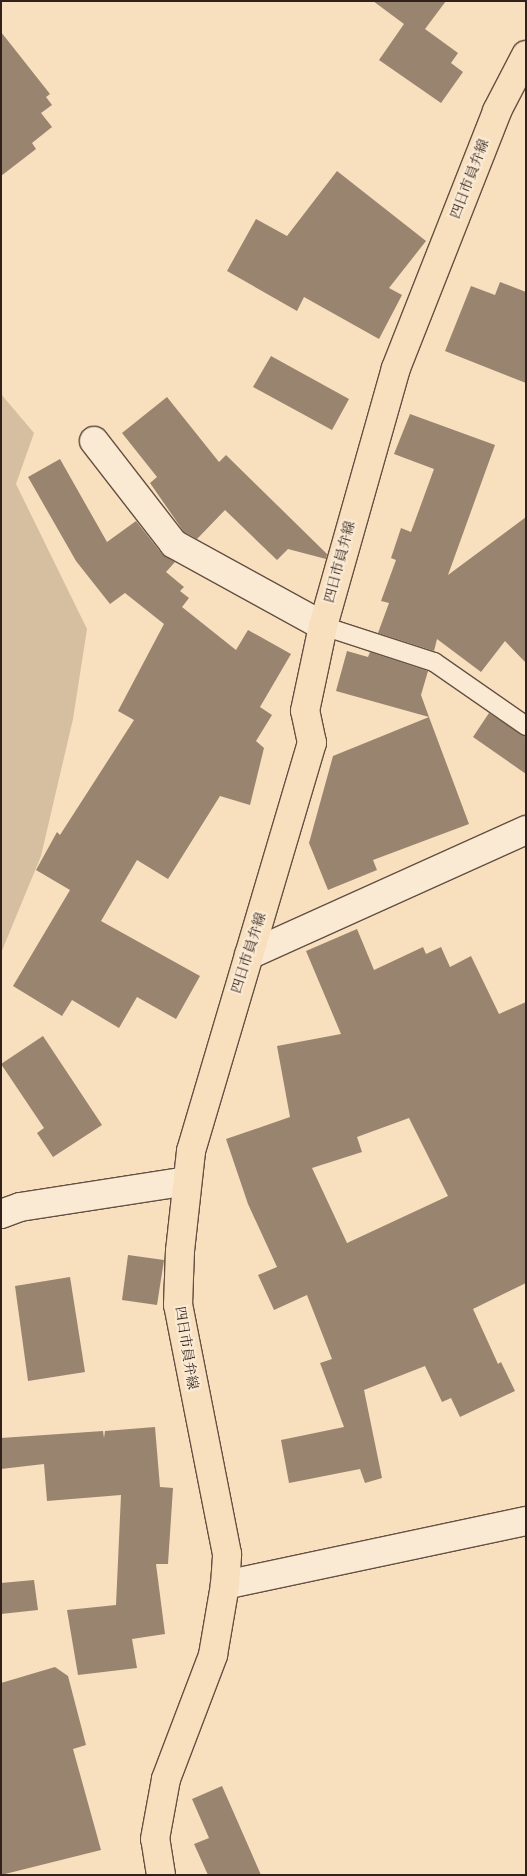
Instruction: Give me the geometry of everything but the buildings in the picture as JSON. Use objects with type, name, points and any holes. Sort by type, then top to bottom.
[{"type":"main road","name":"四日市員弁線","points":[[161,1875],[155,1839],[166,1780],[213,1655],[225,1585],[226,1554],[178,1305],[190,1151],[312,743],[305,711],[323,626],[396,368],[497,111],[526,55]]},
{"type":"street","points":[[94,441],[174,544],[323,626]]},
{"type":"street","points":[[249,955],[526,830]]},
{"type":"street","points":[[1,1214],[20,1207],[187,1181]]},
{"type":"street","points":[[225,1585],[526,1521]]},
{"type":"lane","points":[[323,626],[434,662],[526,726]]},
{"type":"shaded area","points":[[1,394],[34,433],[16,484],[87,629],[73,719],[41,856],[1,953]]}]
